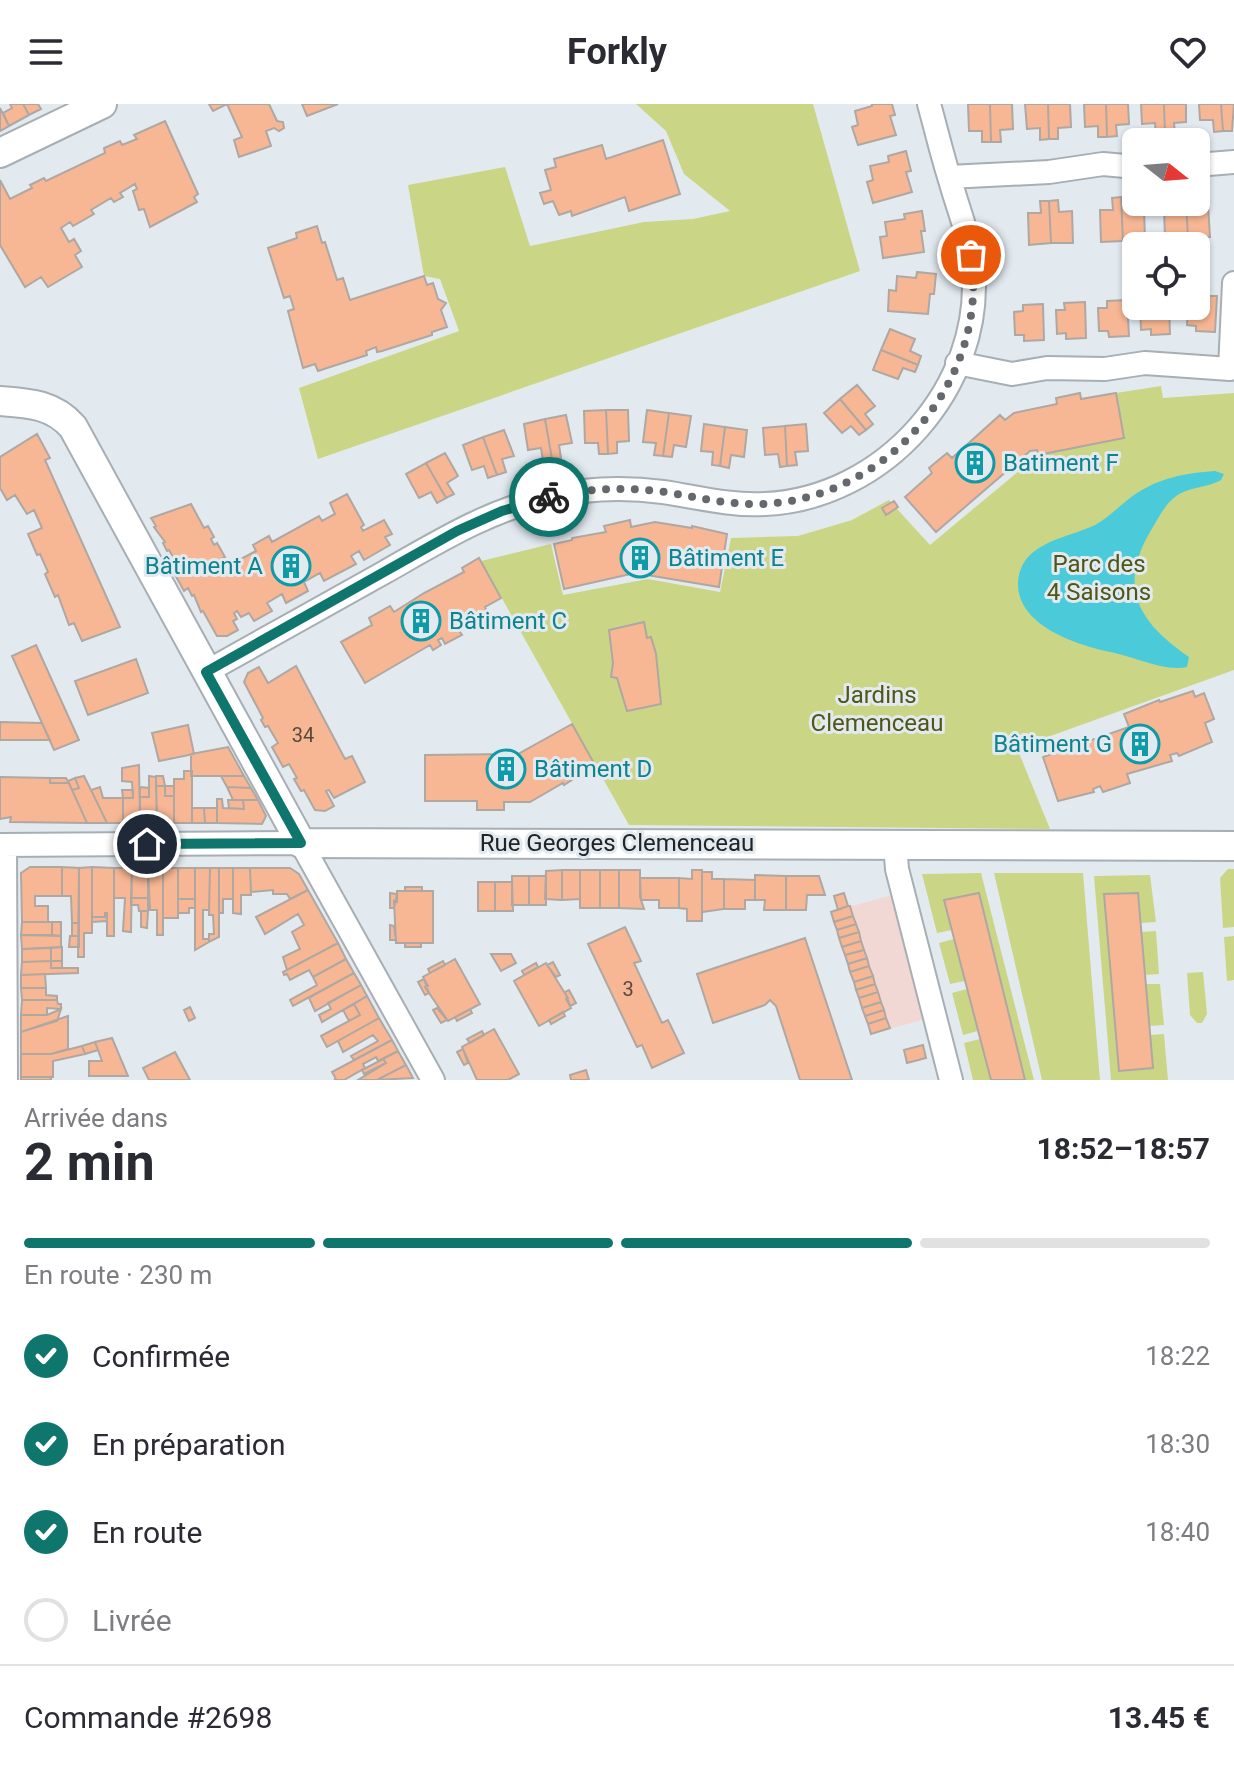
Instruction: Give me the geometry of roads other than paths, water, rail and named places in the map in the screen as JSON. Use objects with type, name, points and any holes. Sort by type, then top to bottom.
[{"type":"street","points":[[0,153],[102,104]]},
{"type":"street","points":[[206,672],[457,531],[536,500],[568,493],[618,489],[728,503],[796,501],[833,490],[883,461],[921,426],[943,395],[957,363],[970,316],[973,270],[968,238],[929,104]]},
{"type":"street","points":[[1210,164],[1234,162]]},
{"type":"street","points":[[949,177],[1049,172],[1103,164],[1122,166]]},
{"type":"street","points":[[957,363],[1012,374],[1047,368],[1105,369],[1145,363],[1230,369],[1234,283]]},
{"type":"street","points":[[0,401],[42,406],[59,414],[73,427],[433,1080]]},
{"type":"street","points":[[895,844],[897,869],[951,1080]]},
{"type":"street","points":[[2,845],[6,1080]]},
{"type":"street","name":"Rue Georges Clemenceau","points":[[2,845],[1234,846]]},
{"type":"water","points":[[1215,471],[1224,474],[1221,480],[1185,491],[1167,504],[1140,552],[1135,571],[1135,588],[1146,618],[1189,657],[1187,667],[1159,666],[1082,644],[1052,631],[1028,611],[1021,599],[1018,580],[1024,562],[1036,550],[1095,525],[1153,484],[1183,475]]},
{"type":"place","name":"Batiment F","points":[[975,463]]},
{"type":"place","name":"Bâtiment E","points":[[640,558]]},
{"type":"place","name":"Bâtiment A","points":[[291,566]]},
{"type":"place","name":"Bâtiment C","points":[[421,621]]},
{"type":"place","name":"Bâtiment G","points":[[1140,744]]},
{"type":"place","name":"Bâtiment D","points":[[506,769]]},
{"type":"park label","name":"Parc des 4 Saisons","points":[[1099,578]]},
{"type":"park label","name":"Jardins Clemenceau","points":[[877,709]]}]
